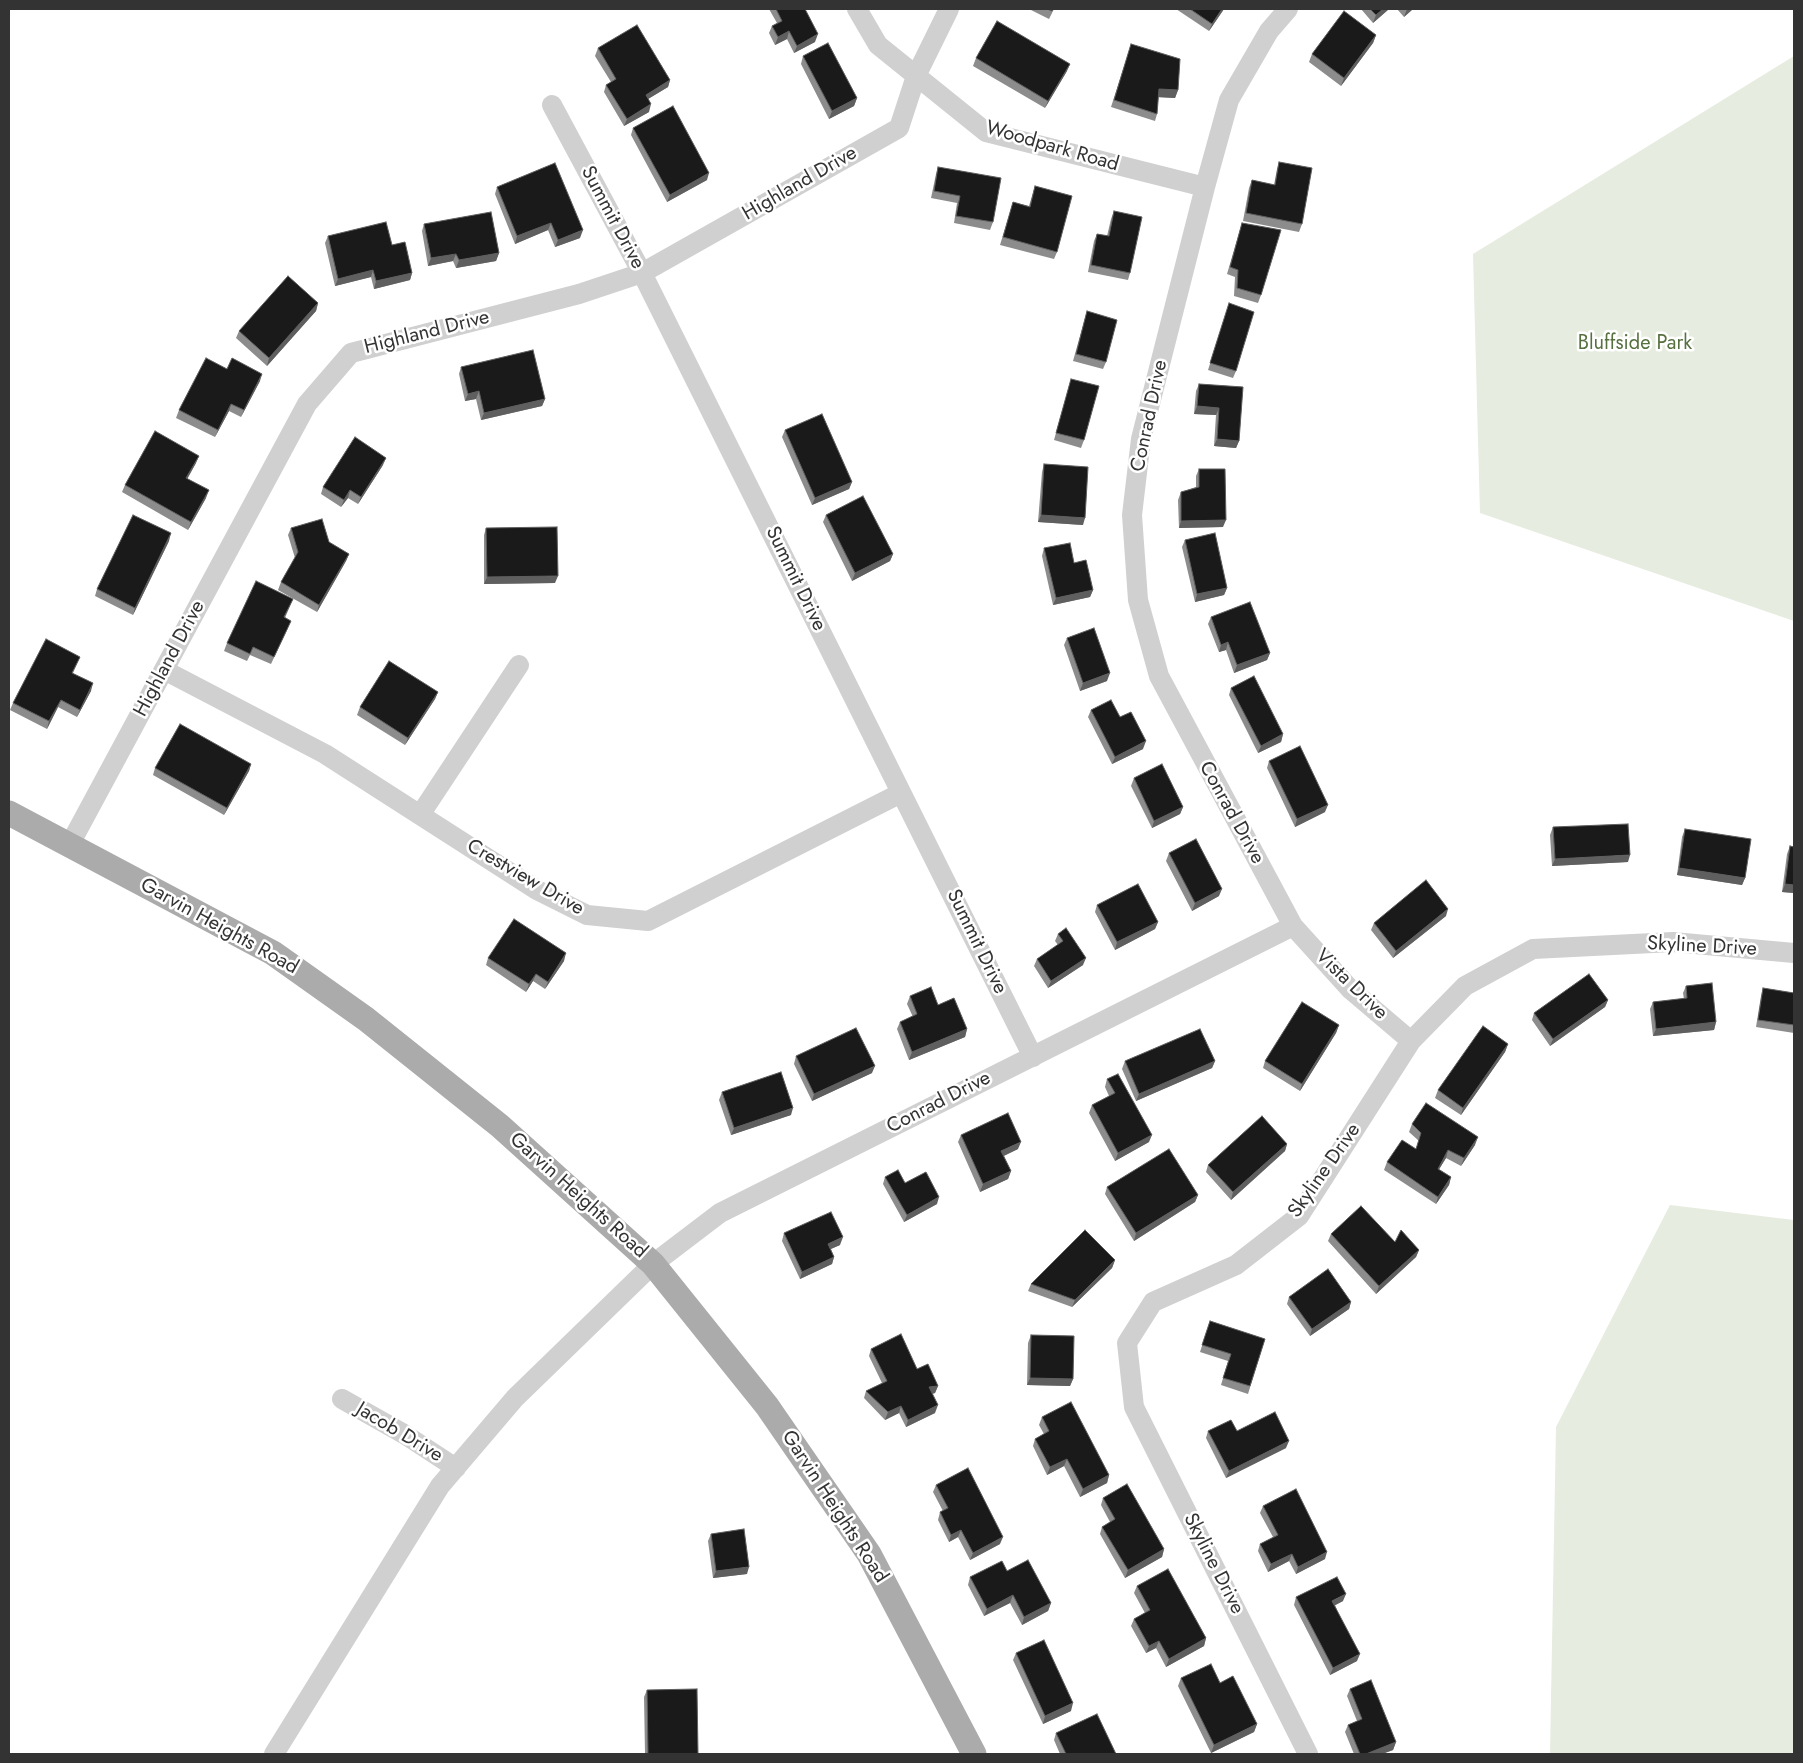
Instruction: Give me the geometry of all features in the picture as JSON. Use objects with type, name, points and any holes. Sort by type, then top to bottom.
[{"type":"main road","name":"Garvin Heights Road","points":[[9,813],[273,953],[366,1019],[500,1126],[653,1264],[767,1406],[869,1554],[974,1754]]},
{"type":"street","name":"Woodpark Road","points":[[857,9],[878,46],[986,132],[1204,188]]},
{"type":"street","name":"Highland Drive","points":[[69,846],[307,404],[352,353],[579,294],[642,273],[899,128],[916,76],[949,9]]},
{"type":"street","name":"Conrad Drive","points":[[274,1754],[440,1486],[515,1398],[653,1264],[720,1213],[1294,926],[1159,676],[1138,600],[1132,515],[1141,439],[1204,188],[1229,100],[1269,31],[1288,9]]},
{"type":"street","name":"Summit Drive","points":[[552,105],[642,273],[1033,1057]]},
{"type":"street","points":[[420,815],[519,665]]},
{"type":"street","name":"Crestview Drive","points":[[164,670],[324,754],[538,890],[587,915],[648,921],[901,793]]},
{"type":"street","name":"Vista Drive","points":[[1294,926],[1351,990],[1411,1041]]},
{"type":"street","name":"Skyline Drive","points":[[1308,1754],[1134,1407],[1127,1343],[1153,1302],[1236,1265],[1299,1216],[1411,1041],[1465,986],[1533,949],[1673,942],[1794,953]]},
{"type":"street","name":"Jacob Drive","points":[[342,1399],[404,1434],[456,1468]]},
{"type":"green space","name":"Bluffside Park","points":[[1794,56],[1794,621],[1480,513],[1473,254]]},
{"type":"green space","points":[[1670,1205],[1794,1220],[1794,1754],[1550,1754],[1556,1427]]},
{"type":"building","points":[[776,9],[805,9],[818,34],[797,46],[789,31],[778,37],[772,26],[782,21]]},
{"type":"building","points":[[1190,9],[1222,9],[1212,24]]},
{"type":"building","points":[[1370,9],[1383,9],[1376,15]]},
{"type":"building","points":[[1344,11],[1376,35],[1344,78],[1312,54]]},
{"type":"building","points":[[997,21],[1070,64],[1048,101],[976,58]]},
{"type":"building","points":[[637,25],[670,80],[646,95],[651,104],[627,119],[606,85],[616,79],[598,48]]},
{"type":"building","points":[[828,43],[857,98],[832,111],[803,56]]},
{"type":"building","points":[[1131,44],[1180,59],[1178,90],[1159,89],[1157,114],[1114,100]]},
{"type":"building","points":[[673,106],[709,173],[670,195],[633,128]]},
{"type":"building","points":[[1279,162],[1312,168],[1302,224],[1246,213],[1252,180],[1275,185]]},
{"type":"building","points":[[555,163],[583,230],[558,240],[551,223],[517,236],[497,187]]},
{"type":"building","points":[[938,167],[1001,178],[993,222],[956,216],[960,196],[934,191]]},
{"type":"building","points":[[1035,186],[1072,196],[1057,252],[1003,237],[1013,202],[1030,207]]},
{"type":"building","points":[[1114,211],[1142,217],[1130,273],[1091,265],[1097,234],[1109,236]]},
{"type":"building","points":[[491,212],[499,253],[459,260],[456,254],[431,258],[424,224]]},
{"type":"building","points":[[386,222],[392,245],[405,242],[412,273],[376,281],[373,270],[338,279],[328,236]]},
{"type":"building","points":[[1242,223],[1281,230],[1261,295],[1237,288],[1238,270],[1230,267]]},
{"type":"building","points":[[288,276],[318,303],[269,358],[239,331]]},
{"type":"building","points":[[1229,303],[1254,312],[1236,371],[1210,363]]},
{"type":"building","points":[[1087,311],[1117,320],[1106,362],[1076,354]]},
{"type":"building","points":[[533,350],[545,399],[484,413],[479,391],[468,394],[461,367]]},
{"type":"building","points":[[206,358],[227,369],[232,358],[262,374],[244,410],[231,404],[218,430],[179,410]]},
{"type":"building","points":[[1071,379],[1099,386],[1084,440],[1056,433]]},
{"type":"building","points":[[1199,384],[1243,387],[1239,441],[1217,439],[1219,408],[1197,406]]},
{"type":"building","points":[[822,414],[852,482],[815,498],[785,430]]},
{"type":"building","points":[[155,431],[199,456],[186,478],[209,490],[191,522],[125,485]]},
{"type":"building","points":[[355,437],[386,458],[361,497],[350,490],[344,500],[323,487]]},
{"type":"building","points":[[1044,464],[1088,467],[1085,518],[1041,515]]},
{"type":"building","points":[[1199,469],[1225,469],[1226,520],[1181,521],[1181,492],[1199,487]]},
{"type":"building","points":[[863,496],[893,554],[855,573],[826,515]]},
{"type":"building","points":[[133,515],[171,533],[135,608],[97,589]]},
{"type":"building","points":[[322,519],[329,542],[349,554],[319,605],[281,582],[298,552],[291,528]]},
{"type":"building","points":[[557,527],[558,576],[487,577],[486,528]]},
{"type":"building","points":[[1215,533],[1227,588],[1197,594],[1185,540]]},
{"type":"building","points":[[1070,543],[1074,563],[1086,560],[1093,590],[1056,598],[1044,548]]},
{"type":"building","points":[[256,581],[293,599],[284,617],[291,621],[274,657],[253,647],[250,654],[227,643]]},
{"type":"building","points":[[1250,602],[1270,653],[1237,665],[1228,642],[1221,645],[1211,617]]},
{"type":"building","points":[[1094,628],[1110,673],[1083,683],[1067,638]]},
{"type":"building","points":[[46,639],[80,657],[72,673],[93,683],[80,710],[61,700],[49,721],[13,703]]},
{"type":"building","points":[[389,661],[438,692],[408,738],[360,707]]},
{"type":"building","points":[[1254,676],[1283,734],[1261,746],[1231,688]]},
{"type":"building","points":[[1111,700],[1120,717],[1131,712],[1146,741],[1115,757],[1091,710]]},
{"type":"building","points":[[180,724],[251,764],[227,808],[155,768]]},
{"type":"building","points":[[1300,746],[1328,805],[1297,819],[1269,761]]},
{"type":"building","points":[[1162,764],[1183,807],[1154,821],[1134,778]]},
{"type":"building","points":[[1628,824],[1630,855],[1555,859],[1553,827]]},
{"type":"building","points":[[1685,829],[1751,839],[1745,878],[1679,868]]},
{"type":"building","points":[[1196,839],[1222,889],[1195,903],[1169,853]]},
{"type":"building","points":[[1790,846],[1794,847],[1794,885],[1785,884]]},
{"type":"building","points":[[1426,880],[1448,909],[1396,951],[1374,923]]},
{"type":"building","points":[[1138,884],[1158,922],[1117,942],[1097,905]]},
{"type":"building","points":[[514,919],[566,953],[548,982],[536,974],[529,984],[488,958]]},
{"type":"building","points":[[1066,928],[1086,958],[1051,981],[1037,959],[1063,941],[1058,934]]},
{"type":"building","points":[[1589,974],[1608,1000],[1553,1039],[1534,1013]]},
{"type":"building","points":[[1712,983],[1716,1022],[1656,1029],[1653,1002],[1687,998],[1686,986]]},
{"type":"building","points":[[931,987],[938,1005],[954,998],[967,1029],[912,1052],[900,1022],[917,1014],[910,996]]},
{"type":"building","points":[[1763,988],[1794,993],[1794,1025],[1758,1020]]},
{"type":"building","points":[[1302,1002],[1339,1025],[1302,1084],[1265,1061]]},
{"type":"building","points":[[1483,1026],[1508,1044],[1463,1108],[1438,1090]]},
{"type":"building","points":[[856,1028],[875,1066],[814,1094],[796,1056]]},
{"type":"building","points":[[1200,1029],[1215,1061],[1139,1094],[1125,1061]]},
{"type":"building","points":[[781,1072],[793,1108],[734,1128],[722,1092]]},
{"type":"building","points":[[1118,1074],[1152,1135],[1118,1153],[1092,1105],[1115,1093],[1107,1079]]},
{"type":"building","points":[[1426,1103],[1478,1137],[1464,1158],[1448,1150],[1438,1169],[1451,1177],[1438,1197],[1387,1162],[1402,1140],[1416,1149],[1421,1133],[1412,1124]]},
{"type":"building","points":[[1008,1113],[1021,1142],[1001,1151],[1011,1171],[983,1184],[961,1135]]},
{"type":"building","points":[[1262,1116],[1287,1144],[1233,1192],[1208,1165]]},
{"type":"building","points":[[1169,1149],[1198,1195],[1136,1233],[1107,1187]]},
{"type":"building","points":[[898,1170],[905,1183],[926,1172],[939,1197],[907,1215],[885,1177]]},
{"type":"building","points":[[1361,1206],[1395,1242],[1401,1230],[1419,1250],[1379,1286],[1331,1234]]},
{"type":"building","points":[[831,1212],[843,1237],[828,1244],[834,1257],[802,1272],[784,1233]]},
{"type":"building","points":[[1085,1230],[1115,1260],[1075,1300],[1031,1284]]},
{"type":"building","points":[[1328,1269],[1351,1302],[1312,1329],[1289,1297]]},
{"type":"building","points":[[1210,1321],[1265,1339],[1250,1386],[1223,1378],[1231,1354],[1202,1345]]},
{"type":"building","points":[[901,1334],[917,1369],[928,1364],[938,1386],[929,1387],[938,1405],[908,1420],[901,1406],[888,1412],[866,1391],[887,1381],[871,1349]]},
{"type":"building","points":[[1031,1335],[1074,1336],[1073,1379],[1030,1378]]},
{"type":"building","points":[[1071,1402],[1109,1475],[1083,1489],[1067,1459],[1050,1467],[1035,1439],[1049,1431],[1042,1417]]},
{"type":"building","points":[[1275,1412],[1289,1441],[1229,1471],[1208,1431],[1231,1420],[1237,1431]]},
{"type":"building","points":[[968,1468],[1003,1537],[973,1553],[961,1530],[951,1535],[940,1512],[948,1508],[936,1485]]},
{"type":"building","points":[[1127,1484],[1164,1549],[1128,1570],[1102,1527],[1115,1519],[1103,1498]]},
{"type":"building","points":[[1296,1489],[1327,1552],[1298,1567],[1292,1554],[1271,1564],[1260,1544],[1278,1535],[1263,1506]]},
{"type":"building","points":[[744,1529],[749,1567],[716,1571],[711,1534]]},
{"type":"building","points":[[1028,1560],[1051,1603],[1024,1617],[1013,1595],[987,1609],[970,1577],[1002,1561],[1007,1571]]},
{"type":"building","points":[[1168,1569],[1206,1638],[1169,1659],[1159,1641],[1149,1646],[1134,1619],[1150,1610],[1137,1586]]},
{"type":"building","points":[[1337,1577],[1346,1594],[1332,1601],[1360,1654],[1333,1668],[1296,1597]]},
{"type":"building","points":[[1044,1640],[1073,1703],[1045,1716],[1016,1653]]},
{"type":"building","points":[[1211,1664],[1220,1683],[1233,1676],[1257,1724],[1214,1745],[1181,1678]]},
{"type":"building","points":[[1371,1680],[1396,1742],[1366,1754],[1360,1754],[1348,1725],[1362,1719],[1350,1689]]},
{"type":"building","points":[[697,1689],[698,1754],[648,1754],[647,1690]]},
{"type":"building","points":[[1097,1714],[1116,1754],[1066,1754],[1056,1733]]}]
